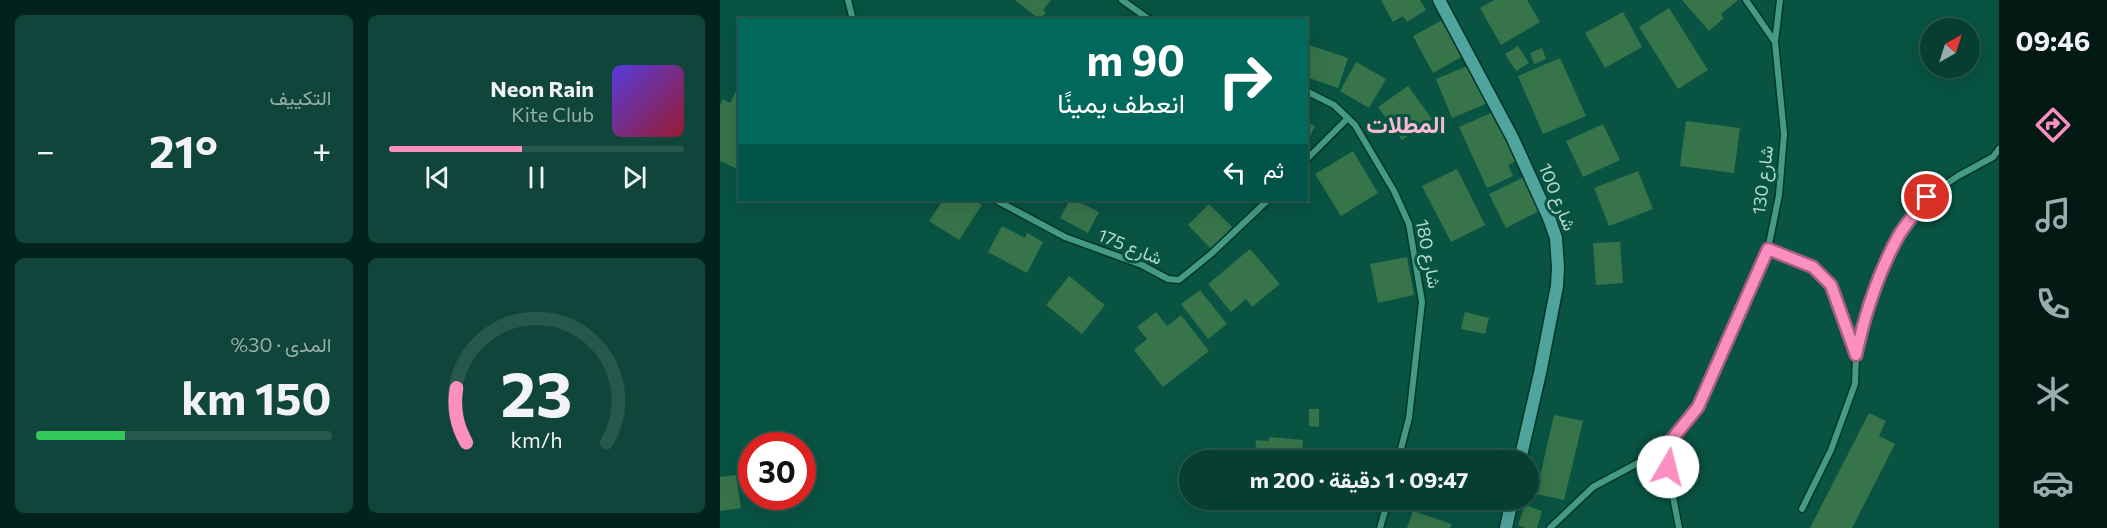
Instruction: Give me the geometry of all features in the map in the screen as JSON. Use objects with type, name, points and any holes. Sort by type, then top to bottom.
[{"type":"main road","name":"شارع 100","points":[[1439,0],[1512,137],[1556,238],[1557,286],[1522,450]]},
{"type":"main road","points":[[1506,528],[1510,510]]},
{"type":"street","points":[[848,0],[853,18]]},
{"type":"street","points":[[1122,0],[1147,18]]},
{"type":"street","points":[[1746,0],[1775,42]]},
{"type":"street","name":"شارع 130","points":[[1550,528],[1593,488],[1664,449],[1698,407],[1768,249],[1779,195],[1784,134],[1775,42],[1780,0]]},
{"type":"street","name":"شارع 180","points":[[1308,92],[1326,99],[1348,118],[1363,137],[1409,224],[1422,302],[1409,418],[1401,450]]},
{"type":"street","points":[[1308,158],[1348,118]]},
{"type":"street","points":[[1802,509],[1831,450],[1855,384],[1856,355],[1864,315],[1899,235],[1927,197],[1958,176],[1994,157],[1999,149]]},
{"type":"street","name":"شارع 175","points":[[998,201],[1065,237],[1142,265],[1168,279],[1179,280],[1211,254],[1267,201]]},
{"type":"street","points":[[1768,249],[1813,267],[1831,285],[1856,355]]},
{"type":"street","points":[[1664,449],[1679,528]]},
{"type":"street","points":[[1380,528],[1385,510]]},
{"type":"building","points":[[1015,0],[1051,0],[1043,10],[1046,12],[1042,18],[1038,18]]},
{"type":"building","points":[[1381,0],[1420,0],[1426,10],[1407,22],[1403,16],[1393,22]]},
{"type":"building","points":[[1494,0],[1527,0],[1540,22],[1501,45],[1480,8]]},
{"type":"building","points":[[1682,0],[1738,0],[1721,14],[1724,18],[1709,31]]},
{"type":"building","points":[[1669,8],[1708,70],[1678,89],[1639,27]]},
{"type":"building","points":[[1623,12],[1642,47],[1605,68],[1585,33]]},
{"type":"building","points":[[1442,20],[1463,56],[1433,73],[1413,36]]},
{"type":"building","points":[[1308,45],[1348,58],[1338,88],[1308,78]]},
{"type":"building","points":[[1518,46],[1529,63],[1516,71],[1505,54]]},
{"type":"building","points":[[1542,48],[1546,59],[1534,64],[1530,53]]},
{"type":"building","points":[[1560,58],[1586,116],[1543,134],[1518,76]]},
{"type":"building","points":[[1356,62],[1386,79],[1369,108],[1340,91]]},
{"type":"building","points":[[1472,64],[1488,103],[1452,118],[1436,79]]},
{"type":"building","points":[[1408,86],[1432,119],[1402,140],[1378,107]]},
{"type":"building","points":[[736,91],[738,92],[738,169],[720,161],[720,105],[723,99],[730,103]]},
{"type":"building","points":[[1493,112],[1516,161],[1508,165],[1513,176],[1487,188],[1459,127]]},
{"type":"building","points":[[1686,121],[1740,128],[1734,173],[1680,166]]},
{"type":"building","points":[[1308,123],[1315,126],[1308,140]]},
{"type":"building","points":[[1603,124],[1620,160],[1583,177],[1566,141]]},
{"type":"building","points":[[1353,151],[1378,193],[1341,216],[1315,174]]},
{"type":"building","points":[[1457,169],[1485,225],[1451,242],[1422,186]]},
{"type":"building","points":[[1638,171],[1653,209],[1609,226],[1594,188]]},
{"type":"building","points":[[1524,177],[1541,210],[1506,228],[1489,194]]},
{"type":"building","points":[[942,201],[976,201],[982,205],[959,240],[929,221]]},
{"type":"building","points":[[1069,201],[1077,201],[1099,212],[1088,233],[1060,218]]},
{"type":"building","points":[[1209,204],[1232,227],[1211,249],[1188,225]]},
{"type":"building","points":[[1002,226],[1025,238],[1027,233],[1043,242],[1027,273],[988,252]]},
{"type":"building","points":[[1620,242],[1623,283],[1596,285],[1593,243]]},
{"type":"building","points":[[1250,249],[1280,284],[1252,307],[1246,299],[1231,312],[1208,284]]},
{"type":"building","points":[[1407,257],[1414,295],[1378,303],[1370,264]]},
{"type":"building","points":[[1069,276],[1105,305],[1082,334],[1046,305]]},
{"type":"building","points":[[1200,290],[1227,324],[1208,339],[1181,304]]},
{"type":"building","points":[[1156,312],[1167,326],[1181,315],[1209,351],[1163,387],[1134,350],[1147,339],[1137,327]]},
{"type":"building","points":[[1465,312],[1489,318],[1485,334],[1461,329]]},
{"type":"building","points":[[1309,409],[1319,409],[1319,427],[1309,426]]},
{"type":"building","points":[[1869,413],[1886,421],[1879,436],[1895,444],[1852,528],[1810,528]]},
{"type":"building","points":[[1554,415],[1583,421],[1564,500],[1539,495],[1539,481]]},
{"type":"building","points":[[1269,437],[1303,440],[1302,450],[1256,450],[1256,440],[1269,441]]},
{"type":"building","points":[[736,475],[738,508],[720,511],[720,477]]},
{"type":"building","points":[[1523,510],[1542,511],[1537,528],[1518,525]]},
{"type":"building","points":[[1413,511],[1452,524],[1450,528],[1407,528]]},
{"type":"district","name":"المطلات","points":[[1406,125]]},
{"type":"route","points":[[1668,467],[1664,449],[1698,407],[1768,249],[1813,267],[1831,285],[1856,355],[1864,315],[1880,274],[1899,235],[1927,197]]}]
